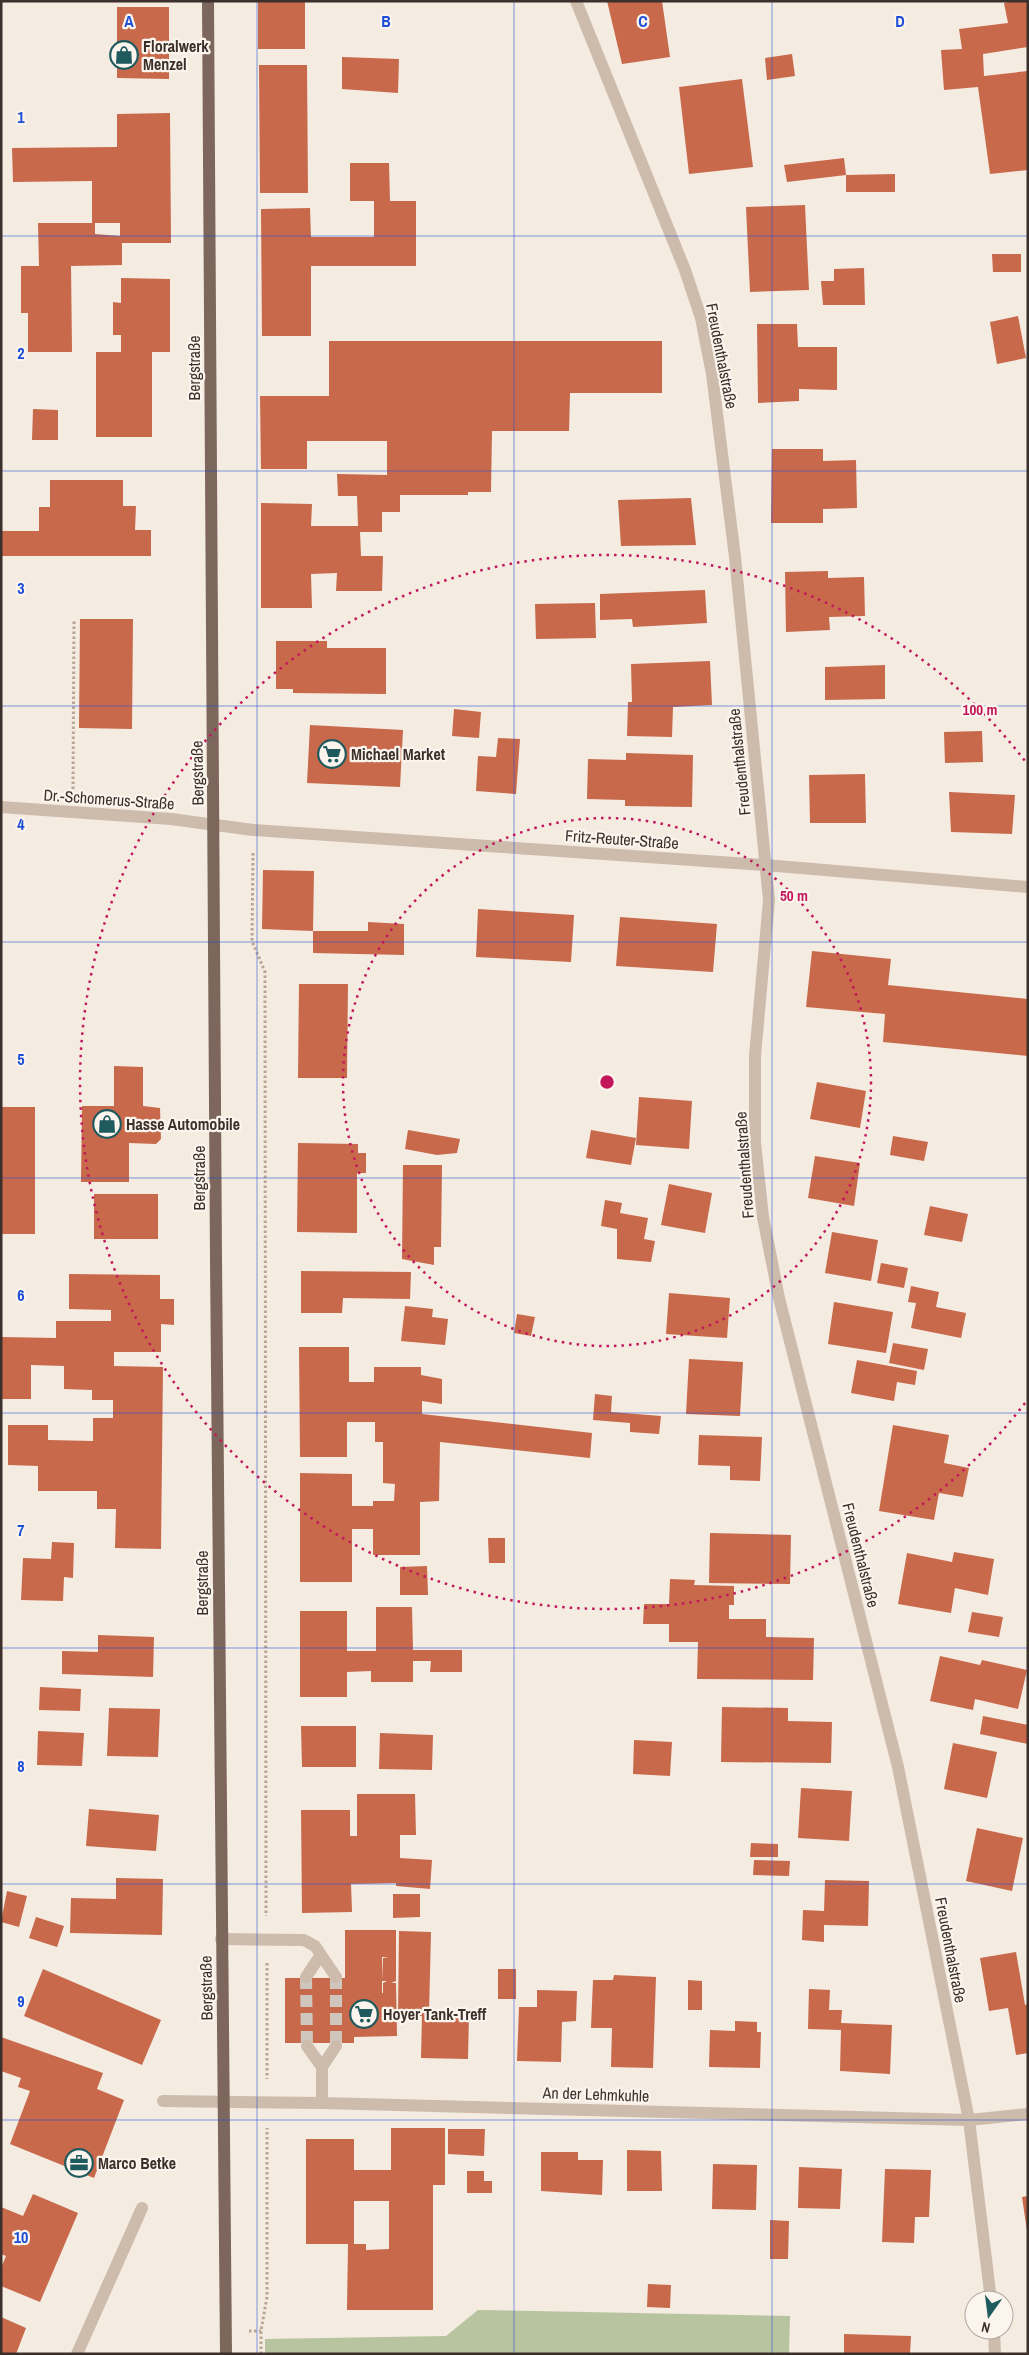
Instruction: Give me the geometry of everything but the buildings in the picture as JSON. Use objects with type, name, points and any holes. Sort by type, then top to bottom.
[{"type":"main road","name":"Bergstraße","points":[[208,1],[221,1940],[226,2354]]},
{"type":"street","name":"Freudenthalstraße","points":[[576,1],[685,270],[701,318],[712,374],[735,557],[769,900],[755,1056],[755,1134],[763,1217],[779,1298],[898,1767],[969,2120],[990,2290]]},
{"type":"street","name":"Dr.-Schomerus-Straße","points":[[1,807],[171,819],[214,825]]},
{"type":"street","name":"Fritz-Reuter-Straße","points":[[214,825],[765,865],[1028,887]]},
{"type":"street","points":[[221,1940],[304,1940],[314,1946],[336,1976]]},
{"type":"street","points":[[306,1977],[320,1956]]},
{"type":"street","points":[[307,2046],[322,2068]]},
{"type":"street","points":[[322,2103],[322,2068],[336,2046]]},
{"type":"street","name":"An der Lehmkuhle","points":[[163,2101],[322,2103],[969,2120],[1028,2114]]},
{"type":"street","points":[[77,2354],[142,2208]]},
{"type":"street","points":[[994,2340],[995,2354]]},
{"type":"path","points":[[73,812],[74,620]]},
{"type":"path","points":[[253,860],[252,941],[265,972],[267,2298],[261,2331],[261,2354]]},
{"type":"green space","points":[[478,2310],[790,2316],[789,2354],[265,2354],[265,2339],[446,2336]]},
{"type":"tunnel","points":[[306,1977],[307,2046]]},
{"type":"tunnel","points":[[336,1977],[336,2046]]},
{"type":"place","name":"Floralwerk Menzel","points":[[124,55]]},
{"type":"place","name":"Michael Market","points":[[332,754]]},
{"type":"place","name":"Hasse Automobile","points":[[107,1124]]},
{"type":"place","name":"Hoyer Tank-Treff","points":[[364,2014]]},
{"type":"place","name":"Marco Betke","points":[[79,2163]]}]
